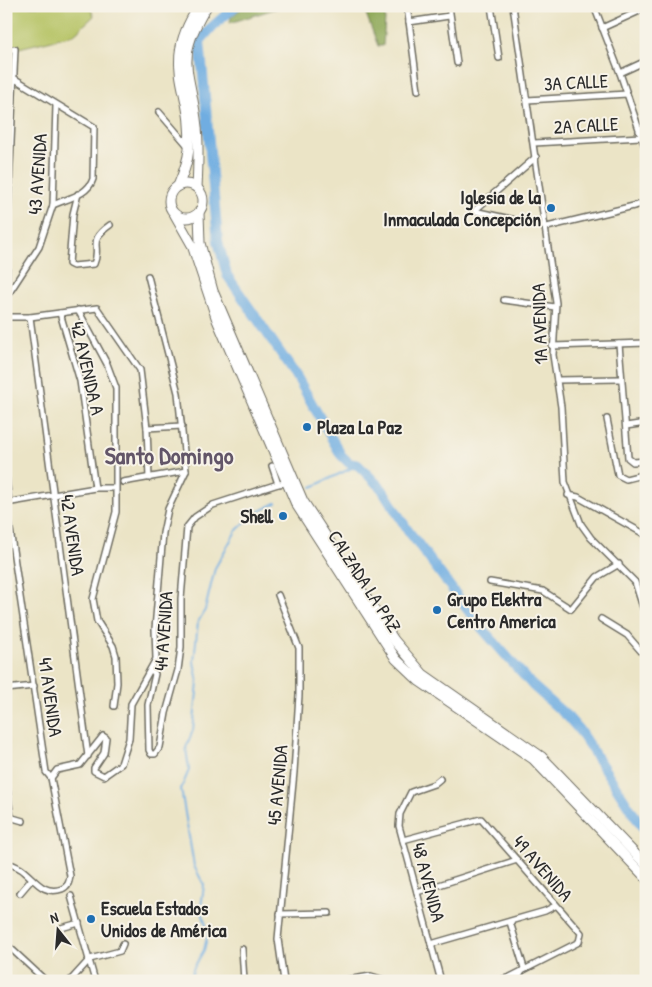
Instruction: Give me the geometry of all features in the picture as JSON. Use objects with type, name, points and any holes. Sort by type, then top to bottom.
[{"type":"main road","points":[[199,6],[182,37],[178,61],[187,109],[190,147],[186,166],[178,186],[171,192],[168,201],[175,215],[186,219],[199,213],[203,201],[197,188],[197,127],[186,61],[190,36],[207,6]]},
{"type":"main road","points":[[178,186],[188,184],[197,188]]},
{"type":"main road","name":"CALZADA LA PAZ","points":[[199,213],[200,243],[212,291],[303,501],[394,640],[423,674],[542,757],[646,865]]},
{"type":"main road","name":"CALZADA LA PAZ","points":[[175,215],[192,245],[217,320],[282,484],[405,669],[526,753],[646,878]]},
{"type":"street","points":[[407,6],[418,90]]},
{"type":"street","points":[[449,6],[456,63]]},
{"type":"street","points":[[491,6],[499,58]]},
{"type":"street","name":"1A AVENIDA","points":[[513,6],[546,227],[555,307],[552,346],[561,407],[564,470],[568,495],[581,524],[590,538],[619,564],[634,582],[646,617]]},
{"type":"street","points":[[594,6],[620,73],[646,150]]},
{"type":"street","points":[[602,28],[646,8]]},
{"type":"street","points":[[409,22],[449,16]]},
{"type":"street","points":[[6,49],[15,49],[7,235],[7,318],[30,317],[98,308],[140,370],[147,428],[149,478]]},
{"type":"street","name":"3A CALLE","points":[[620,73],[646,61]]},
{"type":"street","points":[[15,79],[94,127],[94,179],[89,188],[53,205]]},
{"type":"street","name":"3A CALLE","points":[[527,100],[627,94]]},
{"type":"street","name":"43 AVENIDA","points":[[8,294],[39,247],[53,205],[56,105]]},
{"type":"street","points":[[159,112],[190,147]]},
{"type":"street","name":"2A CALLE","points":[[639,131],[646,124]]},
{"type":"street","name":"2A CALLE","points":[[534,143],[641,137]]},
{"type":"street","name":"2A CALLE","points":[[536,157],[474,211],[546,227]]},
{"type":"street","points":[[78,194],[72,223],[69,264],[73,266],[94,264],[95,240],[110,225]]},
{"type":"street","points":[[546,227],[646,203]]},
{"type":"street","points":[[123,482],[186,471],[174,371],[160,333],[148,276]]},
{"type":"street","points":[[504,300],[555,307]]},
{"type":"street","points":[[78,310],[115,381],[117,431],[114,488],[116,512],[114,526],[93,599],[96,621],[113,646],[116,656],[117,683],[114,706]]},
{"type":"street","name":"42 AVENIDA A","points":[[60,313],[80,381],[95,488]]},
{"type":"street","name":"42 AVENIDA","points":[[30,317],[88,756]]},
{"type":"street","points":[[552,346],[646,343]]},
{"type":"street","points":[[619,344],[628,458],[634,462],[645,462]]},
{"type":"street","points":[[556,380],[621,379]]},
{"type":"street","points":[[607,419],[618,474],[626,479],[646,474]]},
{"type":"street","points":[[626,426],[646,423]]},
{"type":"street","points":[[147,428],[182,426]]},
{"type":"street","points":[[272,466],[282,484]]},
{"type":"street","name":"44 AVENIDA","points":[[88,756],[102,737],[106,738],[107,745],[94,768],[96,774],[104,776],[121,764],[129,739],[132,704],[156,659],[155,629],[163,533],[168,509],[186,471]]},
{"type":"street","name":"41 AVENIDA","points":[[6,477],[7,503],[46,772],[51,778],[70,876],[66,887],[51,891],[32,879]]},
{"type":"street","name":"44 AVENIDA","points":[[151,670],[155,674],[148,705],[149,750],[151,754],[155,754],[160,747],[166,713],[178,670],[181,647],[181,598],[187,527],[195,517],[213,505],[282,484]]},
{"type":"street","points":[[7,503],[95,488],[114,488]]},
{"type":"street","points":[[568,495],[578,497],[646,535]]},
{"type":"street","points":[[490,582],[543,591],[571,609],[597,577],[619,564]]},
{"type":"street","name":"45 AVENIDA","points":[[278,595],[299,648],[299,695],[278,946],[284,981]]},
{"type":"street","points":[[601,619],[627,635],[646,657]]},
{"type":"street","points":[[6,689],[34,686]]},
{"type":"street","points":[[51,778],[58,770],[80,765],[88,756]]},
{"type":"street","name":"48 AVENIDA","points":[[440,779],[434,784],[411,792],[398,819],[441,981]]},
{"type":"street","points":[[6,782],[9,817],[23,821]]},
{"type":"street","name":"49 AVENIDA","points":[[403,840],[479,819],[581,933],[578,942],[524,968]]},
{"type":"street","points":[[417,892],[517,860]]},
{"type":"street","points":[[6,863],[16,866],[32,879],[20,893]]},
{"type":"street","points":[[71,896],[95,981]]},
{"type":"street","points":[[431,944],[545,912],[555,906]]},
{"type":"street","points":[[280,914],[330,913]]},
{"type":"street","points":[[510,922],[524,968],[516,981]]},
{"type":"street","points":[[61,928],[79,923]]},
{"type":"street","points":[[6,944],[46,981]]},
{"type":"street","points":[[70,981],[90,960],[120,951],[123,944]]},
{"type":"street","points":[[242,949],[244,981]]},
{"type":"street","points":[[498,981],[510,977],[524,968]]},
{"type":"street","points":[[341,981],[371,976],[387,981]]},
{"type":"green space","points":[[6,6],[89,6],[94,16],[73,35],[19,48],[6,47]]},
{"type":"green space","points":[[244,6],[284,6],[230,23],[231,17]]},
{"type":"green space","points":[[360,6],[386,6],[383,46],[378,46],[365,11]]},
{"type":"waterway","points":[[236,6],[213,26],[200,41],[218,241],[227,275],[297,377],[341,455],[349,463],[358,465],[382,489],[407,529],[479,625],[533,686],[568,717],[579,730],[646,833]]},
{"type":"waterway","points":[[312,487],[358,465]]},
{"type":"waterway","points":[[191,981],[193,969],[204,950],[208,933],[201,908],[204,885],[194,866],[181,789],[189,770],[186,748],[193,730],[198,682],[194,662],[198,622],[205,610],[215,568],[236,531],[254,514],[276,503]]},
{"type":"place","name":"Iglesia de la Inmaculada Concepción","points":[[551,208]]},
{"type":"place","name":"Plaza La Paz","points":[[307,427]]},
{"type":"place","name":"Shell","points":[[283,516]]},
{"type":"place","name":"Grupo Elektra Centro America","points":[[437,610]]},
{"type":"place","name":"Escuela Estados Unidos de América","points":[[91,919]]},
{"type":"district","name":"Santo Domingo","points":[[169,455]]}]
